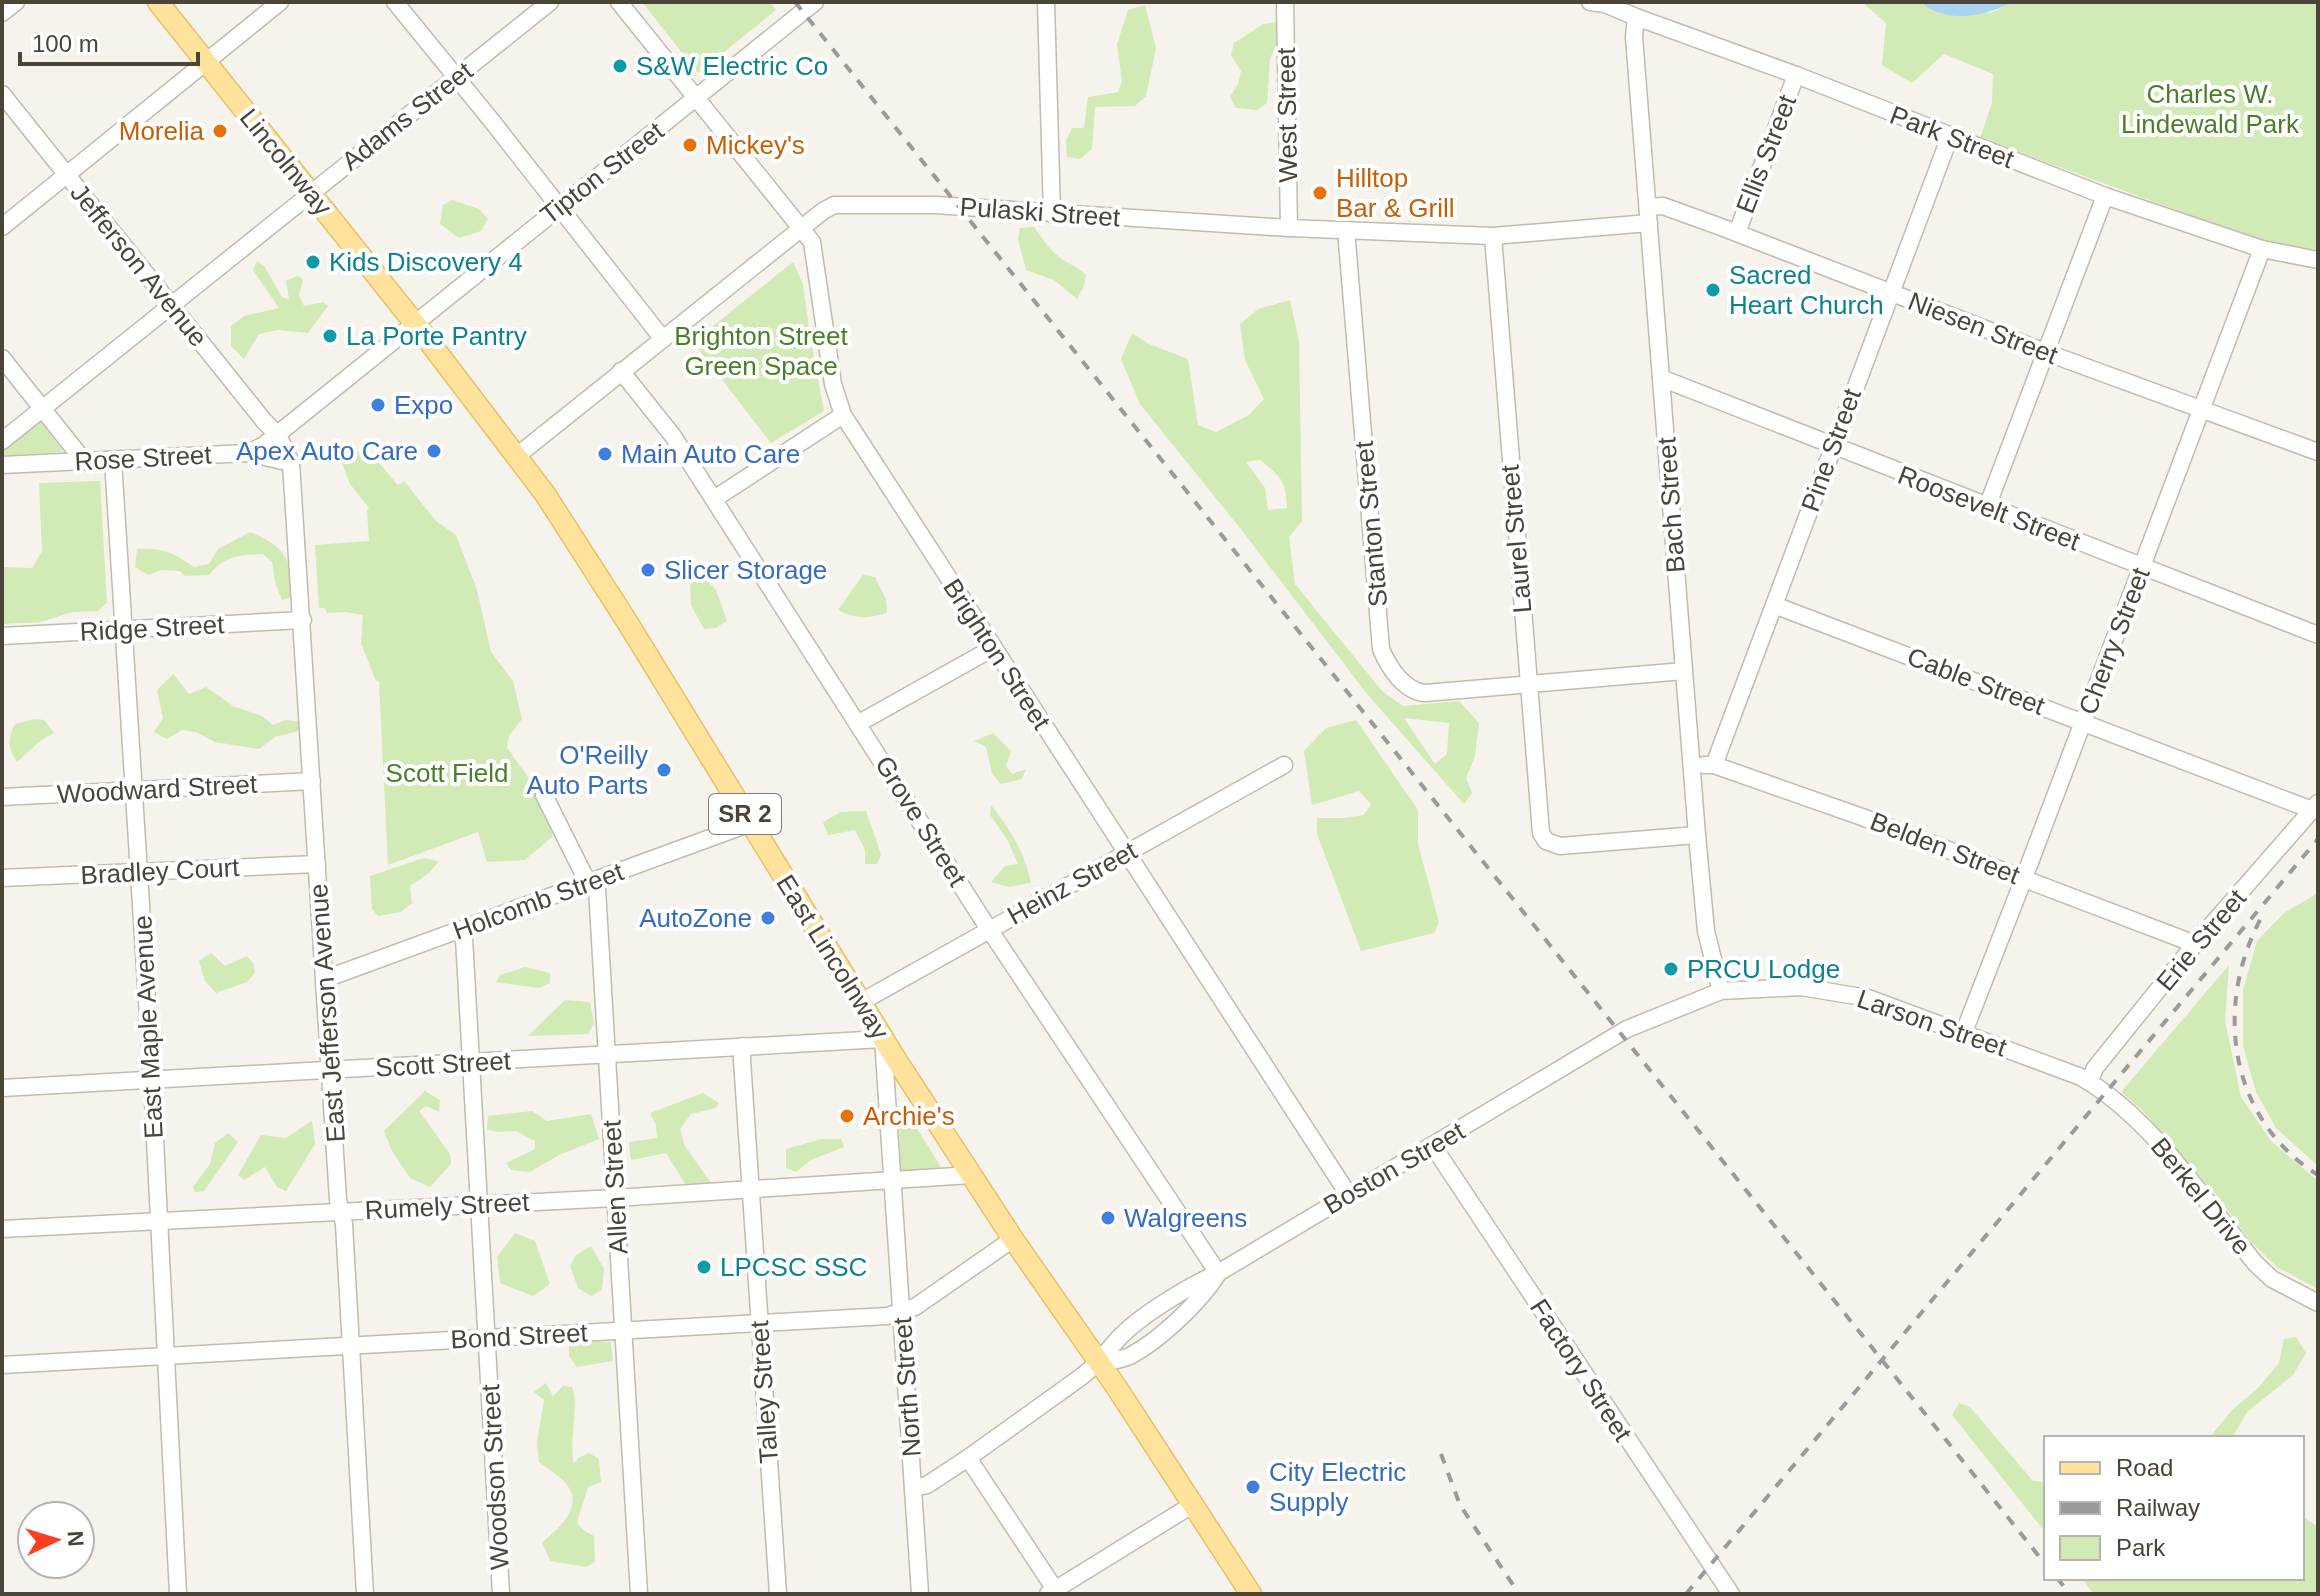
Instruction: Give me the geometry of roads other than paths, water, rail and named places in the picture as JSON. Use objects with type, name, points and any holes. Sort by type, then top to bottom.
[{"type":"main road","name":"Lincolnway","points":[[158,2],[414,322]]},
{"type":"main road","name":"East Lincolnway","points":[[414,322],[518,455],[580,547],[883,1039],[1251,1594]]},
{"type":"street","points":[[2,13],[16,2]]},
{"type":"street","points":[[2,227],[280,2]]},
{"type":"street","points":[[395,2],[662,338]]},
{"type":"street","name":"Adams Street","points":[[2,441],[550,2]]},
{"type":"street","name":"Brighton Street","points":[[619,2],[812,242],[828,355],[843,415],[1348,1194]]},
{"type":"street","name":"Tipton Street","points":[[278,435],[414,322],[815,2]]},
{"type":"street","points":[[1046,2],[1052,214]]},
{"type":"street","name":"West Street","points":[[1285,2],[1289,228]]},
{"type":"street","name":"Park Street","points":[[1601,3],[1796,75],[2105,196],[2262,249],[2318,260]]},
{"type":"street","name":"Bach Street","points":[[1636,17],[1634,37],[1697,835],[1706,931],[1721,991]]},
{"type":"street","name":"Ellis Street","points":[[1737,233],[1796,75]]},
{"type":"street","name":"Jefferson Avenue","points":[[2,94],[278,435]]},
{"type":"street","name":"Pine Street","points":[[1714,765],[1950,136]]},
{"type":"street","points":[[1987,507],[2105,196]]},
{"type":"street","name":"Pulaski Street","points":[[518,455],[662,338],[834,205],[935,205],[1289,228],[1493,236],[1648,215]]},
{"type":"street","name":"Niesen Street","points":[[1648,215],[1663,206],[2318,452]]},
{"type":"street","name":"Stanton Street","points":[[1346,230],[1383,655],[1413,692],[1528,686]]},
{"type":"street","name":"Laurel Street","points":[[1493,236],[1539,824],[1546,841],[1560,846],[1697,835]]},
{"type":"street","name":"Cherry Street","points":[[1964,1032],[2262,249]]},
{"type":"street","points":[[2,358],[84,461]]},
{"type":"street","name":"Grove Street","points":[[621,371],[673,436],[990,929],[1218,1273]]},
{"type":"street","name":"Roosevelt Street","points":[[1661,378],[2318,635]]},
{"type":"street","points":[[714,499],[843,415]]},
{"type":"street","name":"Rose Street","points":[[2,465],[248,453],[278,435]]},
{"type":"street","name":"East Jefferson Avenue","points":[[278,435],[291,463],[303,620],[338,1200],[344,1224],[365,1594]]},
{"type":"street","points":[[248,453],[291,463]]},
{"type":"street","name":"East Maple Avenue","points":[[113,460],[152,1080],[178,1594]]},
{"type":"street","name":"Cable Street","points":[[1774,605],[2315,806]]},
{"type":"street","name":"Ridge Street","points":[[2,636],[303,620]]},
{"type":"street","points":[[859,723],[993,648]]},
{"type":"street","points":[[1528,686],[1684,671]]},
{"type":"street","name":"Heinz Street","points":[[861,1002],[1284,765]]},
{"type":"street","name":"Belden Street","points":[[1691,765],[1714,765],[1860,816],[2195,944]]},
{"type":"street","name":"Woodward Street","points":[[2,797],[312,781]]},
{"type":"street","name":"Allen Street","points":[[544,795],[584,875],[597,889],[639,1594]]},
{"type":"street","name":"Erie Street","points":[[2089,1082],[2095,1068],[2195,944],[2315,806]]},
{"type":"street","name":"Holcomb Street","points":[[325,979],[751,823]]},
{"type":"street","name":"Bradley Court","points":[[2,878],[317,864]]},
{"type":"street","name":"Woodson Street","points":[[461,930],[464,938],[501,1594]]},
{"type":"street","name":"Larson Street","points":[[1721,991],[1801,987],[1850,994],[1964,1032],[2089,1082]]},
{"type":"street","name":"Boston Street","points":[[913,1488],[927,1485],[968,1458],[1100,1364],[1118,1339],[1181,1291],[1218,1273],[1571,1064],[1612,1047],[1667,1013],[1721,991]]},
{"type":"street","name":"Scott Street","points":[[2,1088],[883,1039]]},
{"type":"street","name":"North Street","points":[[883,1039],[920,1594]]},
{"type":"street","name":"Talley Street","points":[[743,1046],[778,1594]]},
{"type":"street","name":"Berkel Drive","points":[[2089,1082],[2144,1126],[2255,1263],[2272,1279],[2318,1303]]},
{"type":"street","name":"Factory Street","points":[[1433,1146],[1731,1594]]},
{"type":"street","points":[[892,1181],[971,1175]]},
{"type":"street","name":"Rumely Street","points":[[2,1229],[892,1181]]},
{"type":"street","name":"Bond Street","points":[[2,1365],[873,1317],[902,1312],[928,1299],[1013,1239]]},
{"type":"street","points":[[968,1458],[1054,1592],[1192,1505]]},
{"type":"water","points":[[1920,2],[2012,2],[1977,14],[1953,16],[1930,9]]},
{"type":"railway","points":[[795,2],[2044,1563]]},
{"type":"railway","points":[[1686,1594],[2318,839]]},
{"type":"railway","points":[[2260,920],[2246,954],[2237,989],[2235,1025],[2238,1060],[2248,1093],[2265,1124],[2288,1152],[2318,1175]]},
{"type":"railway","points":[[1441,1454],[1460,1505],[1519,1594]]},
{"type":"railway","points":[[2059,1580],[2070,1594]]},
{"type":"place","name":"S&W Electric Co","points":[[620,66]]},
{"type":"place","name":"Morelia","points":[[220,131]]},
{"type":"place","name":"Mickey's","points":[[690,145]]},
{"type":"place","name":"Hilltop Bar & Grill","points":[[1320,193]]},
{"type":"place","name":"Kids Discovery 4","points":[[313,262]]},
{"type":"place","name":"Sacred Heart Church","points":[[1713,290]]},
{"type":"place","name":"La Porte Pantry","points":[[330,336]]},
{"type":"place","name":"Expo","points":[[378,405]]},
{"type":"place","name":"Apex Auto Care","points":[[434,451]]},
{"type":"place","name":"Main Auto Care","points":[[605,454]]},
{"type":"place","name":"Slicer Storage","points":[[648,570]]},
{"type":"place","name":"O'Reilly Auto Parts","points":[[664,770]]},
{"type":"place","name":"AutoZone","points":[[768,918]]},
{"type":"place","name":"PRCU Lodge","points":[[1671,969]]},
{"type":"place","name":"Archie's","points":[[847,1116]]},
{"type":"place","name":"Walgreens","points":[[1108,1218]]},
{"type":"place","name":"LPCSC SSC","points":[[704,1267]]},
{"type":"place","name":"City Electric Supply","points":[[1253,1487]]},
{"type":"park label","name":"Charles W. Lindewald Park","points":[[2210,109]]},
{"type":"park label","name":"Brighton Street Green Space","points":[[761,351]]},
{"type":"park label","name":"Scott Field","points":[[447,773]]}]
